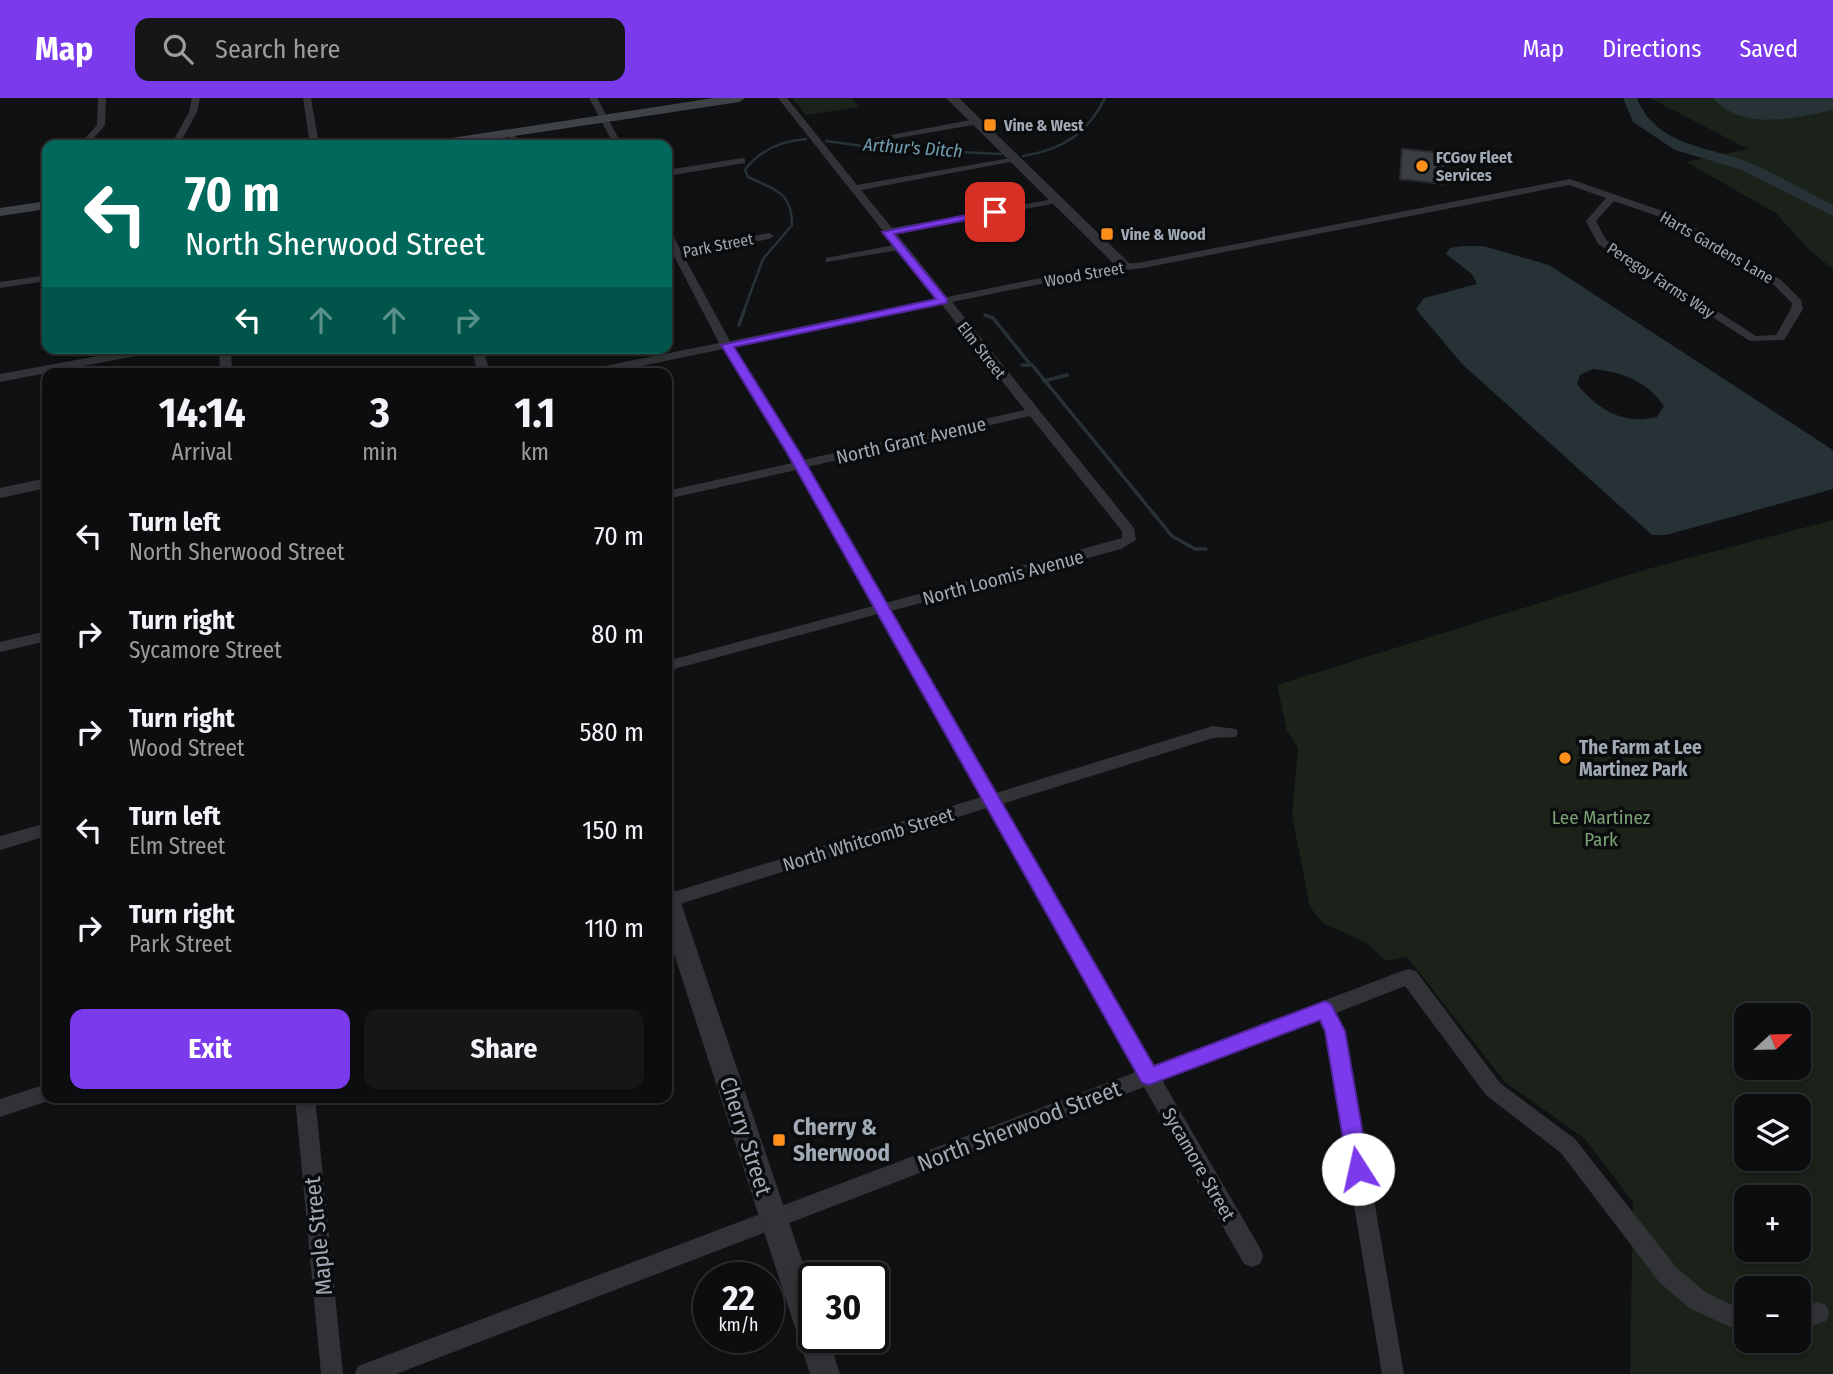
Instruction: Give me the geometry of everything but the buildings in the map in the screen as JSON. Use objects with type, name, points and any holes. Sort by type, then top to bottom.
[{"type":"main road","points":[[513,139],[604,119],[739,98]]},
{"type":"main road","points":[[0,212],[42,206]]},
{"type":"street","points":[[88,140],[101,125],[102,98]]},
{"type":"street","points":[[178,140],[193,112],[196,98]]},
{"type":"street","points":[[310,98],[314,140]]},
{"type":"street","points":[[593,98],[615,140]]},
{"type":"street","name":"Elm Street","points":[[782,98],[1130,535]]},
{"type":"street","points":[[952,98],[1124,266]]},
{"type":"street","points":[[869,140],[976,122]]},
{"type":"street","points":[[852,189],[1016,160]]},
{"type":"street","points":[[672,172],[742,161]]},
{"type":"street","name":"Wood Street","points":[[614,368],[1124,266],[1143,265],[1570,182],[1579,184]]},
{"type":"street","name":"Harts Gardens Lane","points":[[1579,184],[1610,199],[1670,217],[1777,282],[1792,295],[1797,302],[1797,309],[1780,338],[1766,341]]},
{"type":"street","name":"Peregoy Farms Way","points":[[1610,199],[1591,221],[1602,242],[1742,332],[1766,341]]},
{"type":"street","points":[[887,232],[1057,200]]},
{"type":"street","name":"Park Street","points":[[672,254],[769,236]]},
{"type":"street","points":[[830,260],[899,247]]},
{"type":"street","name":"Sycamore Street","points":[[672,254],[800,464],[1252,1256]]},
{"type":"street","points":[[0,285],[42,279]]},
{"type":"street","points":[[50,368],[128,354]]},
{"type":"street","points":[[0,377],[42,369]]},
{"type":"street","name":"North Grant Avenue","points":[[672,494],[1031,412]]},
{"type":"street","points":[[0,493],[42,484]]},
{"type":"street","name":"North Loomis Avenue","points":[[672,665],[1116,547],[1125,544],[1130,535]]},
{"type":"street","points":[[0,647],[42,637]]},
{"type":"street","name":"North Whitcomb Street","points":[[672,898],[1213,732],[1230,733]]},
{"type":"street","points":[[0,843],[42,831]]},
{"type":"street","name":"Cherry Street","points":[[672,915],[825,1374]]},
{"type":"street","name":"North Sherwood Street","points":[[366,1374],[1409,976],[1493,1089],[1568,1146],[1668,1275],[1697,1300],[1734,1317]]},
{"type":"street","points":[[1325,1009],[1335,1031],[1393,1374]]},
{"type":"street","points":[[0,1108],[42,1095]]},
{"type":"street","name":"Maple Street","points":[[306,1103],[332,1374]]},
{"type":"green space","points":[[792,98],[851,98],[859,107],[806,115]]},
{"type":"green space","points":[[1650,98],[1833,98],[1833,269],[1810,251],[1776,213],[1686,162],[1748,149]]},
{"type":"green space","name":"Lee Martinez Park","points":[[1833,520],[1833,1374],[1630,1374],[1633,1202],[1585,1139],[1505,1082],[1407,957],[1386,961],[1365,942],[1323,923],[1310,907],[1292,815],[1298,748],[1287,731],[1277,685],[1651,568]]},
{"type":"shaded area","points":[[1713,98],[1833,98],[1833,110],[1786,119],[1754,119],[1725,109]]},
{"type":"shaded area","points":[[1483,246],[1549,265],[1833,450],[1833,489],[1666,535],[1652,535],[1462,364],[1416,309],[1424,298],[1477,284],[1472,274],[1446,254],[1450,248]],"holes":[[[1593,369],[1624,375],[1650,390],[1664,406],[1657,417],[1633,419],[1612,413],[1594,401],[1577,384],[1580,375]]]},
{"type":"waterway","name":"Arthur's Ditch","points":[[1023,156],[1061,145],[1072,138],[1090,121],[1105,98]]},
{"type":"waterway","points":[[1630,98],[1638,119],[1680,147],[1747,167],[1833,211]]},
{"type":"waterway","name":"Arthur's Ditch","points":[[743,313],[763,259],[792,225],[789,205],[785,198],[774,189],[748,177],[745,170],[764,151],[806,139]]},
{"type":"waterway","name":"Arthur's Ditch","points":[[826,141],[877,148],[1001,154]]},
{"type":"waterway","name":"Arthur's Ditch","points":[[739,325],[744,311]]},
{"type":"waterway","points":[[985,315],[993,318],[1030,364]]},
{"type":"waterway","points":[[1022,365],[1032,365],[1045,381]]},
{"type":"waterway","points":[[1045,381],[1067,375]]},
{"type":"waterway","points":[[1045,381],[1172,536],[1195,549],[1206,549]]},
{"type":"place","name":"Vine & West","points":[[990,125]]},
{"type":"place","name":"FCGov Fleet Services","points":[[1422,166]]},
{"type":"place","name":"Vine & Wood","points":[[1107,234]]},
{"type":"place","name":"The Farm at Lee Martinez Park","points":[[1565,758]]},
{"type":"place","name":"Cherry & Sherwood","points":[[779,1140]]},
{"type":"route","points":[[995,212],[887,232],[943,301],[727,345],[793,453],[1149,1076],[1325,1009],[1335,1031],[1358,1169]]}]
